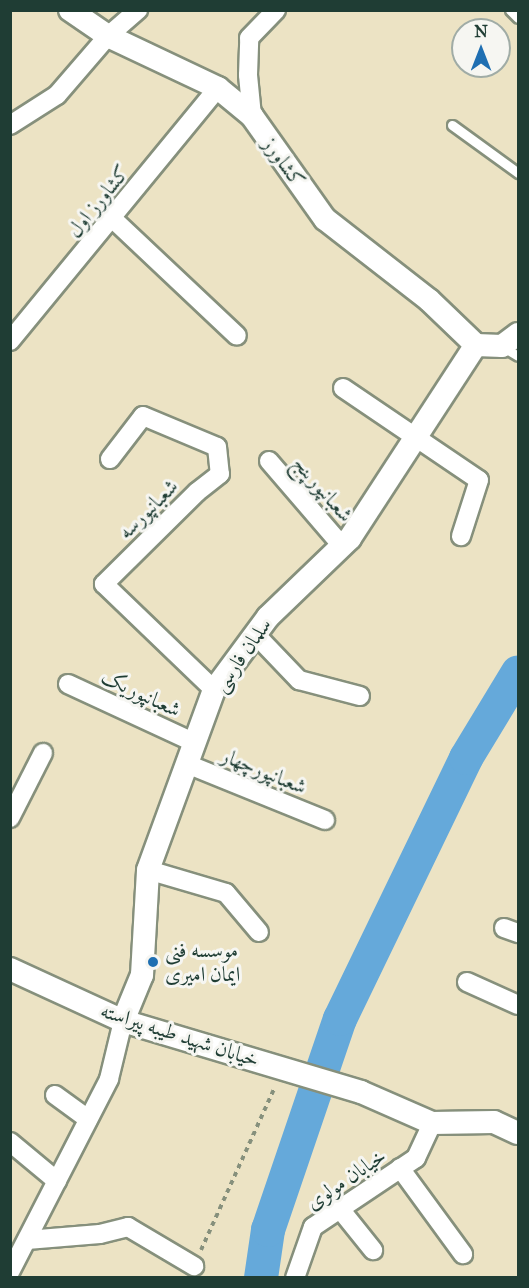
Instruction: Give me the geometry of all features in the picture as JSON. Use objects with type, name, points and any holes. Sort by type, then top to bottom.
[{"type":"street","name":"کشاورز","points":[[70,10],[108,36],[218,88],[252,116],[325,219],[429,300],[476,345]]},
{"type":"street","points":[[10,125],[57,95],[108,36],[138,10]]},
{"type":"street","points":[[252,116],[248,75],[249,38],[276,10]]},
{"type":"street","name":"کشاورز اول","points":[[10,341],[113,219],[218,88]]},
{"type":"street","points":[[113,219],[237,336]]},
{"type":"street","points":[[476,345],[513,345]]},
{"type":"street","name":"سلمان فارسی","points":[[123,1021],[142,975],[148,870],[214,690],[268,616],[350,538],[476,345]]},
{"type":"street","points":[[343,388],[479,480],[461,536]]},
{"type":"street","name":"شعبانپورسه","points":[[110,459],[144,416],[217,447],[220,474],[197,492],[104,584],[214,690]]},
{"type":"street","name":"شعبانپورپنج","points":[[269,461],[342,546]]},
{"type":"street","points":[[255,634],[299,680],[360,696]]},
{"type":"street","name":"شعبانپوریک","points":[[68,684],[195,743]]},
{"type":"street","points":[[10,818],[43,753]]},
{"type":"street","name":"شعبانپورچهار","points":[[187,764],[325,820]]},
{"type":"street","points":[[148,870],[226,893],[259,932]]},
{"type":"street","name":"خیابان شهید طیبه پیراسته","points":[[10,969],[123,1021],[361,1092],[432,1123]]},
{"type":"street","points":[[467,982],[519,1005]]},
{"type":"street","points":[[12,1263],[27,1240],[108,1079],[123,1021]]},
{"type":"street","points":[[55,1095],[88,1119]]},
{"type":"street","points":[[432,1123],[494,1122],[519,1133]]},
{"type":"street","name":"خیابان مولوی","points":[[295,1278],[313,1227],[416,1158],[432,1123]]},
{"type":"street","points":[[10,1142],[57,1181]]},
{"type":"street","points":[[400,1168],[463,1254]]},
{"type":"street","points":[[340,1209],[373,1250]]},
{"type":"street","points":[[27,1240],[100,1234],[128,1227],[194,1266]]},
{"type":"lane","points":[[510,10],[519,18]]},
{"type":"lane","points":[[452,125],[519,173]]},
{"type":"path","points":[[194,1266],[284,1068]]},
{"type":"waterway","points":[[261,1278],[268,1230],[340,1019],[466,758],[518,672]]},
{"type":"place","name":"موسسه فنی ایمان امیری","points":[[153,962]]}]
